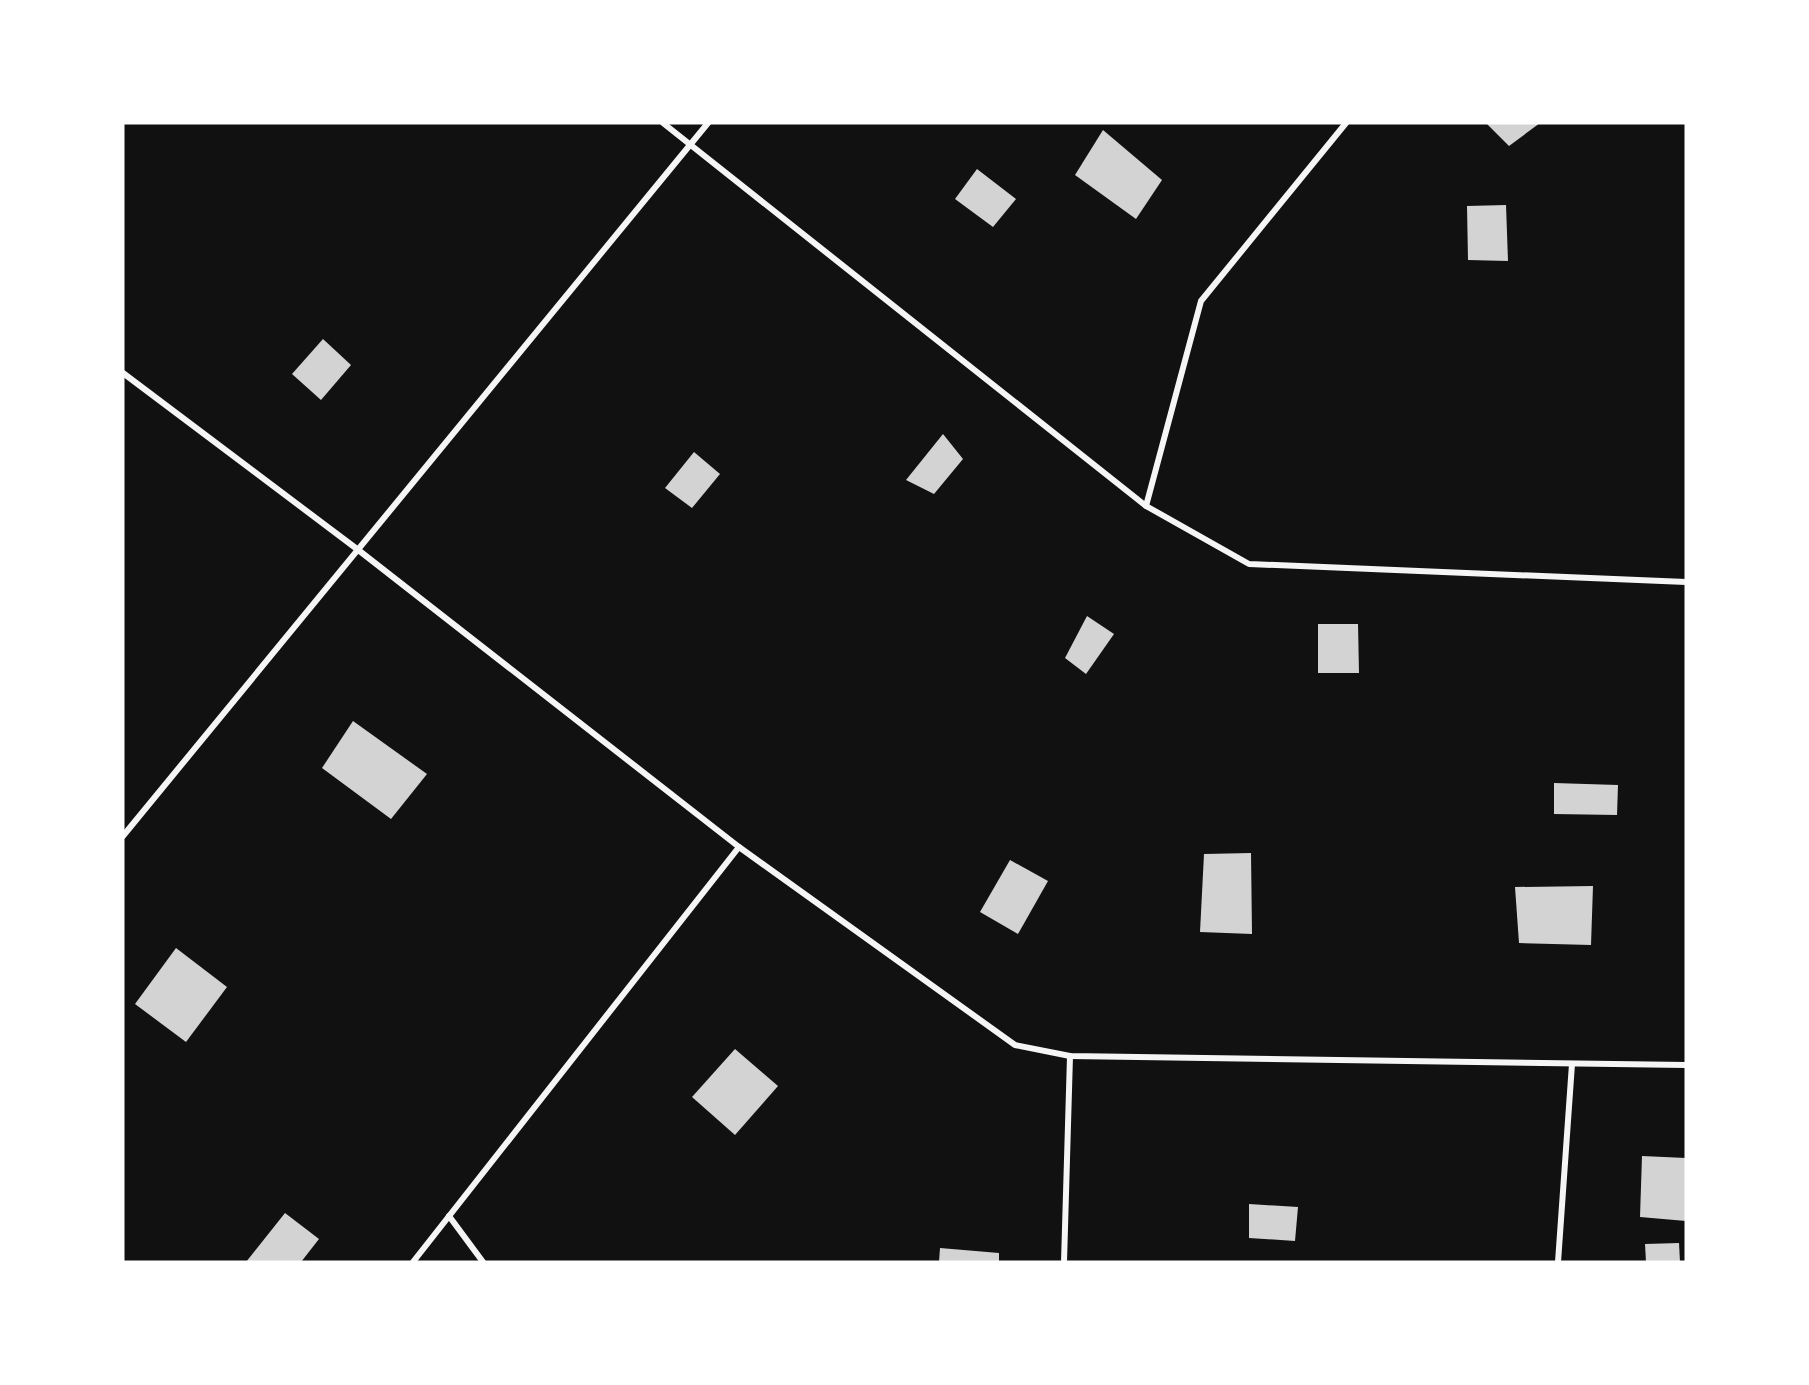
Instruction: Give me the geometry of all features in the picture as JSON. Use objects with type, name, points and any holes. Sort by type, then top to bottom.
[{"type":"street","points":[[663,123],[1146,506],[1249,564],[1686,582]]},
{"type":"street","points":[[123,836],[708,123]]},
{"type":"street","points":[[1146,506],[1201,301],[1346,123]]},
{"type":"street","points":[[123,373],[357,549],[739,847],[1015,1045],[1070,1056],[1686,1065]]},
{"type":"street","points":[[413,1262],[739,847]]},
{"type":"street","points":[[1064,1262],[1070,1056]]},
{"type":"street","points":[[1558,1262],[1572,1064]]},
{"type":"street","points":[[449,1216],[483,1262]]},
{"type":"building","points":[[1486,123],[1540,123],[1509,146]]},
{"type":"building","points":[[1103,130],[1162,180],[1136,219],[1075,175]]},
{"type":"building","points":[[977,169],[1016,199],[993,227],[955,199]]},
{"type":"building","points":[[1506,205],[1508,261],[1468,260],[1467,206]]},
{"type":"building","points":[[323,339],[351,365],[321,400],[292,374]]},
{"type":"building","points":[[943,434],[963,459],[934,494],[906,480]]},
{"type":"building","points":[[694,452],[720,474],[692,508],[665,488]]},
{"type":"building","points":[[1087,616],[1114,634],[1086,674],[1065,658]]},
{"type":"building","points":[[1318,624],[1358,624],[1359,673],[1318,673]]},
{"type":"building","points":[[353,721],[427,774],[391,819],[322,768]]},
{"type":"building","points":[[1554,783],[1618,785],[1617,815],[1554,814]]},
{"type":"building","points":[[1251,853],[1252,934],[1200,932],[1204,854]]},
{"type":"building","points":[[1010,860],[1048,881],[1018,934],[980,912]]},
{"type":"building","points":[[1593,886],[1591,945],[1519,943],[1515,887]]},
{"type":"building","points":[[176,948],[227,987],[186,1042],[135,1004]]},
{"type":"building","points":[[735,1049],[778,1086],[735,1135],[692,1097]]},
{"type":"building","points":[[1642,1156],[1686,1158],[1686,1221],[1640,1217]]},
{"type":"building","points":[[1249,1204],[1298,1207],[1295,1241],[1249,1238]]},
{"type":"building","points":[[285,1213],[319,1239],[301,1262],[246,1262]]},
{"type":"building","points":[[1679,1243],[1680,1262],[1646,1262],[1645,1244]]},
{"type":"building","points":[[940,1248],[999,1253],[999,1262],[939,1262]]}]
